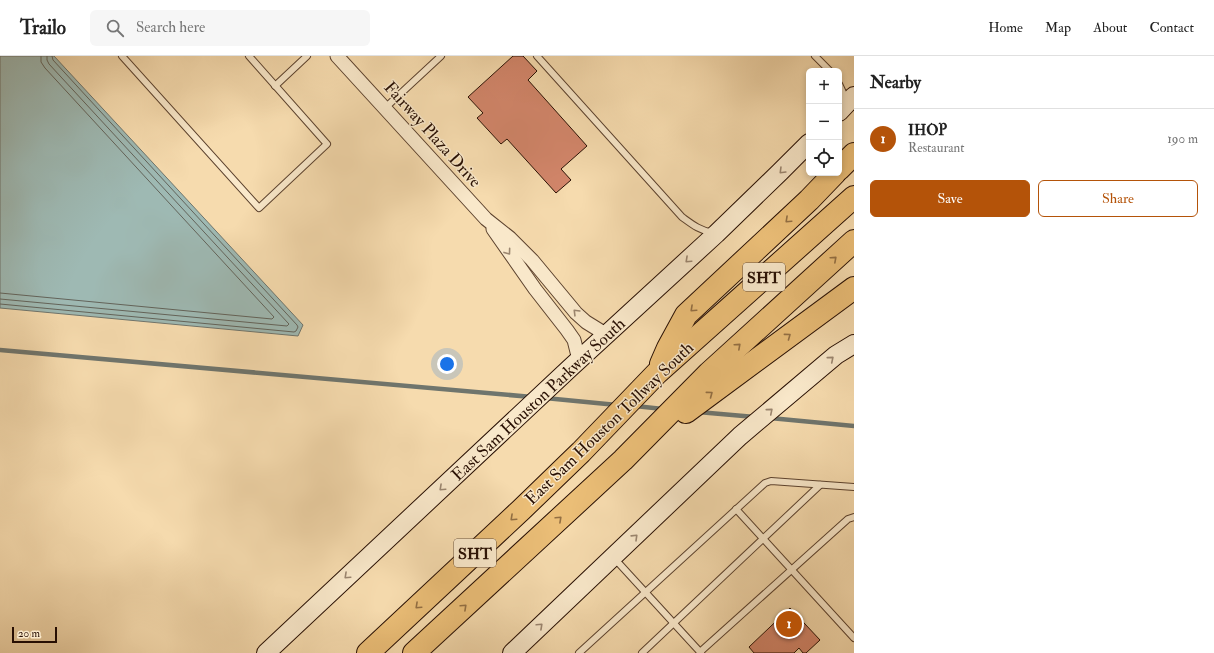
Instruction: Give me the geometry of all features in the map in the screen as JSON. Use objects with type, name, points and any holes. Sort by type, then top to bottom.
[{"type":"highway","points":[[842,166],[854,154]]},
{"type":"highway","points":[[671,353],[686,315],[809,200],[832,176]]},
{"type":"highway","name":"East Sam Houston Tollway South","points":[[368,653],[581,452],[657,373],[671,353],[854,197]]},
{"type":"highway","name":"East Sam Houston Tollway South","points":[[414,653],[623,460],[709,373],[854,241]]},
{"type":"highway","points":[[623,460],[854,288]]},
{"type":"main road","name":"East Sam Houston Parkway South","points":[[266,653],[716,234],[806,146]]},
{"type":"main road","points":[[512,653],[740,436],[836,355],[854,344]]},
{"type":"street","name":"Fairway Plaza Drive","points":[[337,56],[486,219],[510,238],[532,260],[576,314],[607,335]]},
{"type":"street","name":"Fairway Plaza Drive","points":[[486,219],[503,246],[574,340],[575,364]]},
{"type":"lane","points":[[122,56],[259,208],[327,144],[249,56]]},
{"type":"lane","points":[[275,86],[307,56]]},
{"type":"lane","points":[[385,108],[441,56]]},
{"type":"lane","points":[[537,56],[682,217],[703,231],[716,234]]},
{"type":"lane","points":[[815,56],[827,68]]},
{"type":"lane","points":[[842,91],[847,103]]},
{"type":"lane","points":[[579,653],[765,482],[771,481],[854,487]]},
{"type":"lane","points":[[642,653],[820,485]]},
{"type":"lane","points":[[736,509],[854,638]]},
{"type":"lane","points":[[614,557],[700,653],[848,519],[854,517]]},
{"type":"water","points":[[0,56],[54,56],[303,325],[298,336],[0,308]]},
{"type":"building","points":[[513,56],[523,56],[537,71],[528,80],[587,146],[561,169],[571,180],[556,193],[507,139],[501,144],[477,118],[483,113],[468,97]]},
{"type":"building","points":[[790,608],[820,640],[806,653],[803,653],[799,648],[794,653],[754,653],[749,647]]},
{"type":"waterway","points":[[0,350],[532,397]]},
{"type":"waterway","points":[[545,398],[617,405]]},
{"type":"waterway","points":[[635,406],[663,409]]},
{"type":"waterway","points":[[698,412],[755,417]]},
{"type":"waterway","points":[[770,418],[854,426]]},
{"type":"place","name":"IHOP","points":[[789,624]]}]
